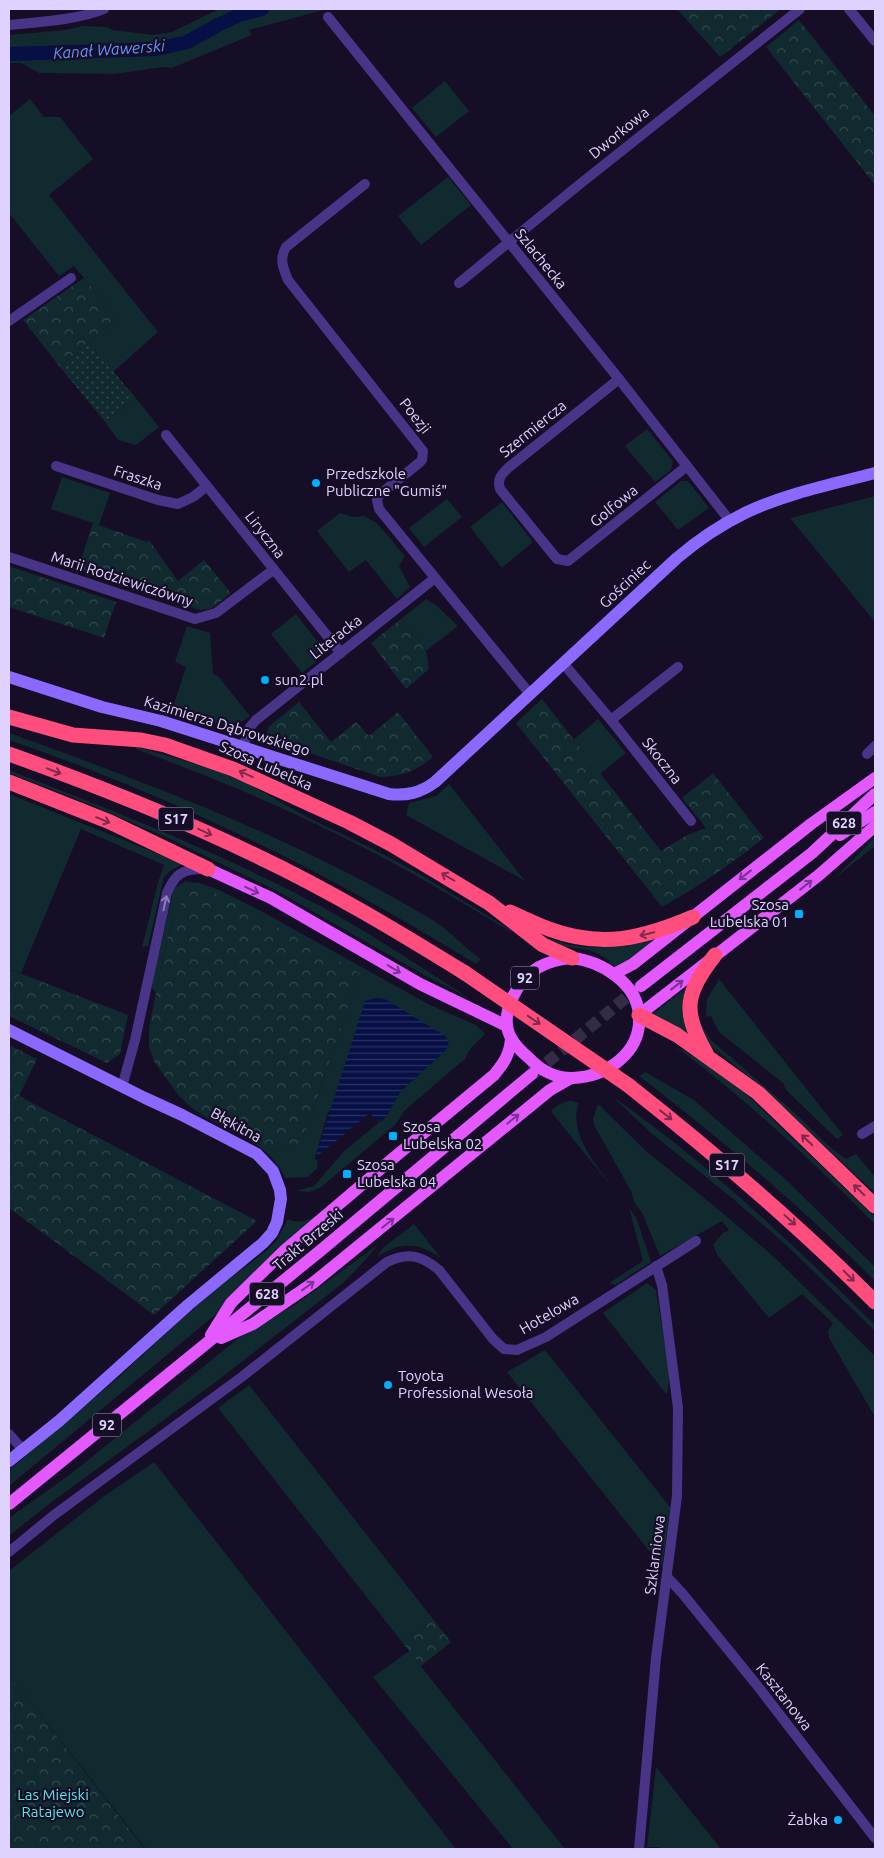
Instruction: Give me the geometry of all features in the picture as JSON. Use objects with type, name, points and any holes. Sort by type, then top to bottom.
[{"type":"highway","name":"Szosa Lubelska","points":[[16,720],[73,735],[140,740],[165,745],[224,765],[370,832],[489,903]]},
{"type":"highway","name":"S17","points":[[9,754],[125,797],[259,856],[338,897],[465,973],[628,1085],[752,1186],[823,1250],[875,1302]]},
{"type":"highway","points":[[9,782],[110,822],[208,869]]},
{"type":"highway","points":[[489,903],[551,930],[594,939],[627,938],[648,934],[693,916]]},
{"type":"highway","points":[[489,903],[543,945],[572,958]]},
{"type":"highway","points":[[707,1055],[696,1036],[691,1020],[690,999],[694,986],[716,955]]},
{"type":"highway","points":[[639,1015],[668,1029],[758,1093],[875,1206]]},
{"type":"main road","points":[[614,974],[634,964],[811,824],[875,778]]},
{"type":"main road","name":"628","points":[[812,853],[875,794]]},
{"type":"main road","name":"628","points":[[641,986],[812,853],[875,812]]},
{"type":"main road","points":[[208,869],[271,898],[420,984],[509,1032],[536,1066],[546,1073],[558,1077],[571,1078],[592,1075],[604,1071],[617,1063],[634,1042],[639,1015],[819,875],[875,826]]},
{"type":"main road","name":"92","points":[[509,1032],[508,1011],[523,981],[530,973],[549,962],[572,958],[593,962],[614,974],[632,995],[639,1015]]},
{"type":"main road","points":[[205,1345],[232,1303],[286,1250],[390,1160],[494,1075],[506,1060],[510,1049],[509,1032]]},
{"type":"main road","name":"Trakt Brzeski","points":[[9,1504],[205,1345],[532,1074]]},
{"type":"main road","points":[[205,1345],[253,1324],[313,1283],[550,1090],[571,1078]]},
{"type":"street","points":[[9,25],[54,20],[104,9]]},
{"type":"street","name":"Dworkowa","points":[[459,283],[800,9]]},
{"type":"street","points":[[849,9],[875,41]]},
{"type":"street","name":"Szlachecka","points":[[328,17],[619,379],[730,521]]},
{"type":"street","name":"Poezji","points":[[365,184],[286,247],[282,264],[288,280],[422,448],[423,455],[419,464],[379,495],[378,509],[530,694]]},
{"type":"street","points":[[9,321],[72,278]]},
{"type":"street","name":"Szermiercza","points":[[557,559],[500,489],[498,482],[500,476],[619,379]]},
{"type":"street","name":"Liryczna","points":[[166,434],[341,653]]},
{"type":"street","name":"Fraszka","points":[[56,466],[158,500],[178,504],[193,497],[207,486]]},
{"type":"street","name":"Golfowa","points":[[557,559],[568,561],[574,557],[687,466]]},
{"type":"street","name":"Gościniec","points":[[435,782],[677,558],[707,535],[730,521],[774,501],[875,473]]},
{"type":"street","name":"Marii Rodziewiczówny","points":[[9,557],[195,618],[216,614],[273,570]]},
{"type":"street","name":"Literacka","points":[[243,747],[250,727],[256,720],[435,578]]},
{"type":"street","name":"Skoczna","points":[[563,663],[611,720],[690,821]]},
{"type":"street","points":[[611,720],[678,667]]},
{"type":"street","name":"Kazimierza Dąbrowskiego","points":[[9,677],[102,707],[161,722],[243,747],[389,794],[400,795],[418,792],[435,782]]},
{"type":"street","points":[[867,754],[875,746]]},
{"type":"street","points":[[122,1086],[167,893],[178,875],[187,869],[208,869]]},
{"type":"street","name":"Błękitna","points":[[9,1030],[257,1154],[273,1171],[280,1190],[281,1199],[277,1222],[272,1232],[251,1253]]},
{"type":"street","points":[[862,1134],[875,1126]]},
{"type":"street","name":"Hotelowa","points":[[9,1552],[54,1515],[243,1376],[387,1262],[398,1257],[422,1258],[439,1270],[492,1339],[504,1349],[516,1350],[546,1337],[696,1241]]},
{"type":"street","name":"Trakt Brzeski","points":[[9,1462],[78,1404],[188,1305],[251,1253]]},
{"type":"street","name":"Szklarniowa","points":[[639,1849],[656,1658],[677,1496],[678,1408],[662,1285],[656,1266]]},
{"type":"street","points":[[9,1434],[23,1450]]},
{"type":"street","name":"Kasztanowa","points":[[667,1577],[756,1684],[875,1838]]},
{"type":"green space","points":[[219,9],[327,9],[249,30],[252,35],[172,68],[162,67],[115,74],[39,73],[21,63],[9,63],[9,35],[65,30],[83,26],[107,27],[113,30],[153,35],[172,32]]},
{"type":"green space","points":[[677,9],[781,9],[720,57]]},
{"type":"green space","points":[[799,20],[875,116],[875,185],[766,47]]},
{"type":"green space","points":[[445,81],[469,111],[436,137],[412,108]]},
{"type":"green space","points":[[30,99],[44,117],[60,117],[93,159],[49,195],[158,332],[113,372],[88,342],[117,318],[74,266],[59,276],[9,213],[9,116]]},
{"type":"green space","points":[[448,177],[471,205],[421,245],[398,216]]},
{"type":"green space","points":[[84,278],[117,318],[60,367],[23,320]]},
{"type":"green space","points":[[88,342],[135,397],[105,422],[60,367]]},
{"type":"green space","points":[[135,397],[159,427],[136,445],[118,440],[105,422]]},
{"type":"green space","points":[[647,429],[673,461],[671,470],[655,482],[625,446]]},
{"type":"green space","points":[[62,477],[110,493],[99,525],[51,509]]},
{"type":"green space","points":[[681,481],[688,481],[709,508],[678,530],[655,502]]},
{"type":"green space","points":[[875,496],[875,622],[790,518]]},
{"type":"green space","points":[[447,499],[462,517],[424,547],[409,528]]},
{"type":"green space","points":[[502,502],[533,542],[502,568],[470,527]]},
{"type":"green space","points":[[340,513],[353,517],[364,516],[377,523],[405,556],[399,566],[410,587],[397,599],[366,560],[349,572],[317,531]]},
{"type":"green space","points":[[93,523],[147,542],[149,540],[178,581],[204,560],[231,593],[211,609],[200,610],[78,569]]},
{"type":"green space","points":[[9,566],[116,602],[104,638],[9,607]]},
{"type":"green space","points":[[426,599],[437,606],[458,626],[426,651],[401,619]]},
{"type":"green space","points":[[296,614],[323,649],[322,657],[302,673],[271,634]]},
{"type":"green space","points":[[401,619],[426,651],[429,669],[406,689],[371,643]]},
{"type":"green space","points":[[187,626],[210,633],[213,674],[218,676],[250,716],[233,728],[172,710],[186,667],[175,662]]},
{"type":"green space","points":[[542,699],[661,851],[687,835],[706,828],[682,798],[713,773],[764,838],[714,875],[662,907],[516,723]]},
{"type":"green space","points":[[299,702],[331,742],[356,722],[369,736],[398,712],[433,757],[408,772],[395,776],[380,777],[266,738],[268,727]]},
{"type":"green space","points":[[598,719],[626,753],[600,774],[573,740]]},
{"type":"green space","points":[[9,733],[118,773],[278,839],[381,890],[431,919],[481,959],[476,964],[364,898],[190,811],[70,762],[9,740]]},
{"type":"green space","points":[[137,747],[213,769],[245,782],[309,818],[423,876],[513,933],[408,871],[343,837],[256,797],[136,749]]},
{"type":"green space","points":[[9,770],[154,828],[262,876],[341,918],[469,998],[424,975],[277,891],[168,838],[84,802],[9,773]]},
{"type":"green space","points":[[449,784],[525,881],[406,815],[409,803],[436,796]]},
{"type":"green space","points":[[9,794],[181,863],[181,865],[164,877],[148,946],[142,947],[164,865],[81,829],[21,973],[9,969]]},
{"type":"green space","points":[[875,837],[875,846],[834,879]]},
{"type":"green space","points":[[187,880],[187,882],[200,883],[219,890],[263,912],[428,1004],[476,1025],[485,1034],[470,1049],[465,1059],[405,1110],[395,1125],[320,1188],[309,1192],[296,1191],[314,1186],[344,1151],[386,1117],[400,1092],[446,1050],[328,1112],[315,1158],[318,1162],[317,1168],[308,1177],[285,1178],[271,1157],[261,1148],[205,1117],[275,1152],[299,1145],[312,1113],[360,973],[175,915],[167,939],[156,993],[152,988],[152,983],[173,893],[176,887]]},
{"type":"green space","points":[[199,889],[214,892],[360,973],[300,1145],[275,1152],[205,1117],[179,1096],[155,1063],[149,1048],[149,1028],[167,939],[175,915],[185,896],[193,890]]},
{"type":"green space","points":[[535,934],[567,944],[593,947],[625,946],[656,940],[643,952],[615,967],[597,953],[558,945]]},
{"type":"green space","points":[[9,969],[128,1015],[120,1054],[107,1063],[9,1016]]},
{"type":"green space","points":[[719,979],[843,1135],[837,1139],[787,1091],[783,1083],[719,1032],[711,1016],[706,1017],[707,999]]},
{"type":"green space","points":[[687,987],[689,1032],[687,1033],[652,1015]]},
{"type":"green space","points":[[698,1013],[699,1021],[711,1040],[795,1113],[830,1147],[846,1159],[856,1154],[875,1177],[875,1193],[756,1082],[712,1047],[696,1019]]},
{"type":"green space","points":[[9,1045],[37,1059],[19,1096],[257,1221],[154,1315],[9,1208]]},
{"type":"green space","points":[[675,1046],[704,1062],[743,1091],[875,1217],[875,1224],[778,1132],[728,1088]]},
{"type":"green space","points":[[645,1072],[694,1100],[785,1179],[875,1267],[875,1281],[761,1175],[639,1076]]},
{"type":"green space","points":[[613,1097],[682,1149],[749,1205],[875,1325],[875,1331],[785,1244],[732,1198],[651,1133]]},
{"type":"green space","points":[[571,1101],[579,1103],[576,1114],[577,1126],[586,1149],[615,1191],[551,1111],[560,1104]]},
{"type":"green space","points":[[598,1104],[645,1150],[774,1257],[875,1356],[875,1417],[829,1338],[828,1331],[833,1323],[802,1294],[769,1318],[718,1256],[713,1245],[723,1233],[729,1230],[722,1221],[660,1256],[642,1213],[634,1202],[631,1191],[594,1125],[593,1119]]},
{"type":"green space","points":[[336,1199],[221,1310],[9,1486],[9,1470],[119,1377],[180,1320],[265,1252],[276,1241],[288,1219],[295,1221],[308,1220]]},
{"type":"green space","points":[[629,1208],[636,1217],[651,1262],[615,1285],[609,1283],[643,1261]]},
{"type":"green space","points":[[414,1224],[441,1258],[417,1246],[394,1248],[377,1257],[383,1248]]},
{"type":"green space","points":[[379,1244],[343,1283],[217,1381],[45,1507],[9,1536],[9,1518],[72,1473],[256,1324],[292,1307]]},
{"type":"green space","points":[[647,1283],[656,1290],[670,1376],[667,1395],[603,1313]]},
{"type":"green space","points":[[545,1350],[670,1507],[662,1567],[507,1372]]},
{"type":"green space","points":[[249,1385],[433,1619],[402,1642],[218,1408]]},
{"type":"green space","points":[[154,1462],[456,1849],[146,1849],[9,1675],[9,1571],[103,1497]]},
{"type":"green space","points":[[433,1619],[451,1642],[421,1666],[402,1642]]},
{"type":"green space","points":[[409,1651],[565,1849],[513,1849],[373,1677]]},
{"type":"green space","name":"Las Miejski Ratajewo","points":[[9,1675],[145,1849],[9,1849]]},
{"type":"green space","points":[[656,1767],[721,1849],[661,1849],[659,1847],[647,1847]]},
{"type":"shaded area","points":[[378,997],[387,1000],[445,1036],[448,1046],[446,1050],[400,1092],[386,1117],[378,1122],[370,1113],[315,1158],[365,1001]]},
{"type":"waterway","name":"Kanał Wawerski","points":[[9,54],[156,49],[187,42],[239,15],[262,9]]},
{"type":"tunnel","points":[[533,1074],[639,987]]},
{"type":"place","name":"Przedszkole Publiczne \"Gumiś\"","points":[[316,483]]},
{"type":"place","name":"sun2.pl","points":[[265,680]]},
{"type":"place","name":"Szosa Lubelska 01","points":[[799,914]]},
{"type":"place","name":"Szosa Lubelska 02","points":[[393,1136]]},
{"type":"place","name":"Szosa Lubelska 04","points":[[347,1174]]},
{"type":"place","name":"Toyota Professional Wesoła","points":[[388,1385]]},
{"type":"place","name":"Żabka","points":[[838,1820]]}]
